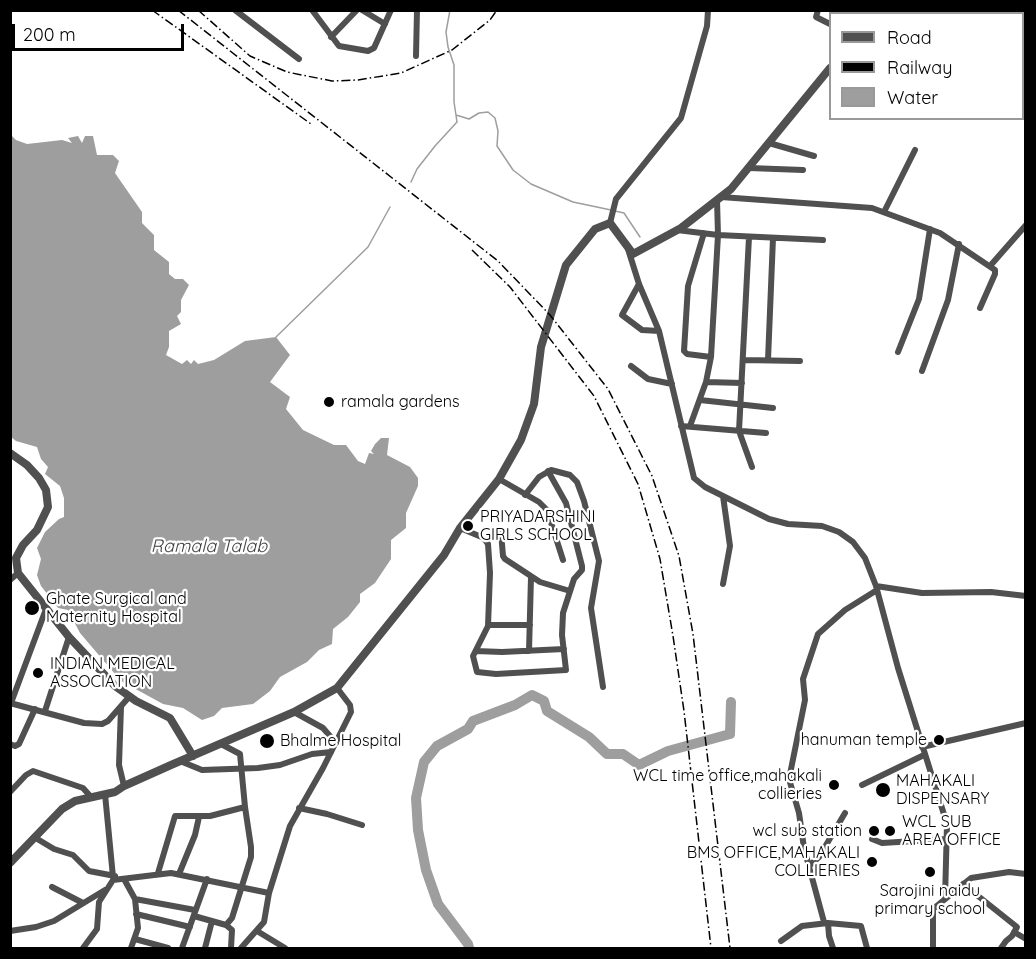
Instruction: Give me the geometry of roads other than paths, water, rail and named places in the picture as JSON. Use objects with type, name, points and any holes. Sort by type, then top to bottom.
[{"type":"street","points":[[235,10],[244,13],[299,59]]},
{"type":"street","points":[[312,10],[336,44],[371,51],[392,10]]},
{"type":"street","points":[[332,37],[357,10]]},
{"type":"street","points":[[362,10],[385,24]]},
{"type":"street","points":[[610,223],[616,199],[681,118],[706,26],[708,10]]},
{"type":"street","points":[[818,10],[816,17],[829,23]]},
{"type":"street","points":[[415,11],[416,57]]},
{"type":"street","points":[[610,223],[633,254],[678,230],[732,189],[829,70]]},
{"type":"street","points":[[769,143],[814,156]]},
{"type":"street","points":[[884,212],[915,150]]},
{"type":"street","points":[[748,168],[803,170]]},
{"type":"street","points":[[719,199],[865,207],[930,229],[959,244],[995,270],[980,308]]},
{"type":"street","points":[[690,426],[706,382],[711,357],[719,199]]},
{"type":"street","points":[[10,863],[62,809],[75,801],[115,792],[124,786],[294,712],[337,688],[444,555],[460,528],[499,479],[521,440],[534,404],[541,347],[566,265],[595,229],[610,223]]},
{"type":"street","points":[[990,266],[1026,225]]},
{"type":"street","points":[[898,351],[919,300],[930,229]]},
{"type":"street","points":[[678,230],[718,235],[823,240]]},
{"type":"street","points":[[704,233],[688,286],[684,351],[687,354],[711,357]]},
{"type":"street","points":[[749,237],[739,431],[752,467]]},
{"type":"street","points":[[768,360],[773,238]]},
{"type":"street","points":[[922,371],[948,300],[959,244]]},
{"type":"street","points":[[627,246],[639,284],[659,331],[694,478],[700,484],[778,522],[822,526],[839,532],[860,549],[877,588],[924,755],[945,817],[947,839],[945,899]]},
{"type":"street","points":[[639,284],[622,315],[642,330],[659,331]]},
{"type":"street","points":[[743,360],[800,361]]},
{"type":"street","points":[[631,366],[648,379],[672,384]]},
{"type":"street","points":[[706,382],[742,383]]},
{"type":"street","points":[[700,400],[773,408]]},
{"type":"street","points":[[681,426],[766,433]]},
{"type":"street","points":[[10,453],[27,465],[39,478],[46,490],[48,507],[37,530],[23,545],[16,558],[18,573],[69,637],[115,686],[129,697],[170,718],[193,756]]},
{"type":"street","points":[[525,495],[537,479],[548,471],[553,470],[570,475],[577,482],[599,563],[591,608],[603,687]]},
{"type":"street","points":[[460,528],[484,538],[488,544],[489,625],[473,656],[477,672],[496,674],[565,671],[563,615],[575,576],[581,571],[582,566],[566,503],[548,471]]},
{"type":"street","points":[[499,479],[539,502],[547,510],[564,560]]},
{"type":"street","points":[[723,496],[730,546],[723,584]]},
{"type":"street","points":[[501,532],[504,558],[540,582],[570,591]]},
{"type":"street","points":[[10,580],[18,573]]},
{"type":"street","points":[[529,651],[531,577]]},
{"type":"street","points":[[833,948],[804,848],[799,813],[789,779],[805,700],[803,679],[818,634],[843,612],[877,588],[922,593],[991,592],[1026,596]]},
{"type":"street","points":[[46,609],[11,703],[84,723],[102,724],[106,723],[129,697]]},
{"type":"street","points":[[489,625],[530,625]]},
{"type":"street","points":[[45,711],[69,637]]},
{"type":"street","points":[[476,651],[564,649]]},
{"type":"street","points":[[241,948],[264,922],[283,844],[299,808],[336,743],[351,708],[337,688]]},
{"type":"street","points":[[121,706],[119,765],[124,786]]},
{"type":"street","points":[[10,744],[15,746],[19,744],[35,709]]},
{"type":"street","points":[[294,712],[323,728],[336,743]]},
{"type":"street","points":[[922,747],[1026,723]]},
{"type":"street","points":[[221,744],[239,753],[244,807],[252,853],[232,918],[226,925]]},
{"type":"street","points":[[180,761],[202,770],[242,769],[280,765],[309,755],[331,752]]},
{"type":"street","points":[[862,785],[924,755]]},
{"type":"street","points":[[10,792],[33,771],[83,788],[91,796]]},
{"type":"street","points":[[83,948],[97,929],[99,902],[113,878],[105,794]]},
{"type":"street","points":[[158,873],[174,817],[218,815],[244,807]]},
{"type":"street","points":[[299,808],[362,825]]},
{"type":"street","points":[[809,866],[819,857],[845,813]]},
{"type":"street","points":[[179,874],[195,835],[199,817]]},
{"type":"street","points":[[34,837],[54,849],[73,855],[89,871],[113,878],[124,879],[158,873],[179,874],[270,893]]},
{"type":"street","points":[[872,839],[882,843],[947,839]]},
{"type":"street","points":[[933,948],[933,909],[963,884],[971,878],[1009,872],[1026,874]]},
{"type":"street","points":[[10,931],[36,927],[54,921],[104,891],[113,878]]},
{"type":"street","points":[[124,879],[135,899],[138,930],[131,948]]},
{"type":"street","points":[[182,948],[207,879]]},
{"type":"street","points":[[963,884],[1016,926],[1001,948]]},
{"type":"street","points":[[52,887],[82,903]]},
{"type":"street","points":[[135,899],[195,913],[226,925],[232,930],[231,948]]},
{"type":"street","points":[[136,914],[190,927]]},
{"type":"street","points":[[205,948],[212,921]]},
{"type":"street","points":[[781,942],[802,926],[826,922],[861,926],[867,948]]},
{"type":"street","points":[[257,931],[285,948]]},
{"type":"street","points":[[1014,932],[1026,939]]},
{"type":"street","points":[[135,939],[168,948]]},
{"type":"water","name":"Ramala Talab","points":[[11,135],[16,140],[27,144],[62,140],[72,143],[68,138],[78,136],[82,143],[85,136],[93,136],[97,155],[113,155],[119,161],[115,173],[142,212],[142,223],[154,235],[154,250],[169,262],[169,274],[175,279],[183,279],[189,285],[181,300],[181,312],[177,316],[181,324],[169,331],[169,347],[166,355],[182,364],[187,360],[191,364],[194,360],[198,364],[214,360],[245,341],[276,337],[290,355],[270,382],[290,397],[286,409],[303,430],[334,445],[346,445],[358,461],[365,464],[369,453],[374,454],[371,451],[375,444],[381,438],[389,438],[387,455],[410,467],[418,478],[418,486],[406,513],[406,528],[391,540],[391,559],[375,583],[360,594],[360,602],[348,617],[333,629],[332,644],[319,650],[307,662],[280,677],[270,691],[253,704],[222,708],[214,716],[202,720],[183,708],[163,704],[121,681],[80,633],[68,610],[58,608],[41,586],[37,575],[41,559],[37,548],[45,532],[64,517],[64,498],[60,486],[45,474],[48,467],[41,459],[37,447],[16,441],[11,437]]},
{"type":"waterway","points":[[411,182],[417,169],[457,122],[454,102],[454,65],[446,32],[450,10]]},
{"type":"waterway","points":[[456,115],[469,119],[479,113],[488,112],[495,118],[498,131],[497,146],[513,170],[531,184],[573,202],[611,210]]},
{"type":"waterway","points":[[276,337],[368,247],[390,207]]},
{"type":"waterway","points":[[615,211],[624,213],[640,237]]},
{"type":"waterway","points":[[469,948],[438,904],[426,870],[418,830],[416,798],[424,762],[437,746],[468,729],[473,721],[515,705],[532,695],[544,701],[547,711],[589,737],[607,754],[623,754],[639,765],[668,751],[730,734],[731,702]]},
{"type":"railway","points":[[152,10],[311,124]]},
{"type":"railway","points":[[178,10],[498,261],[550,315],[608,389],[652,476],[679,556],[693,634],[730,948]]},
{"type":"railway","points":[[198,10],[250,56],[287,72],[332,81],[358,80],[401,73],[452,50],[490,20],[497,10]]},
{"type":"railway","points":[[472,250],[510,287],[594,396],[638,484],[660,559],[673,636],[684,711],[711,948]]},
{"type":"place","name":"ramala gardens","points":[[329,402]]},
{"type":"place","name":"PRIYADARSHINI GIRLS SCHOOL","points":[[468,526]]},
{"type":"place","name":"Ghate Surgical and Maternity Hospital","points":[[32,608]]},
{"type":"place","name":"INDIAN MEDICAL ASSOCIATION","points":[[38,673]]},
{"type":"place","name":"hanuman temple","points":[[939,740]]},
{"type":"place","name":"Bhalme Hospital","points":[[267,741]]},
{"type":"place","name":"WCL time office,mahakali collieries","points":[[834,785]]},
{"type":"place","name":"MAHAKALI DISPENSARY","points":[[883,790]]},
{"type":"place","name":"wcl sub station","points":[[874,831]]},
{"type":"place","name":"WCL SUB AREA OFFICE","points":[[890,831]]},
{"type":"place","name":"BMS OFFICE,MAHAKALI COLLIERIES","points":[[872,862]]},
{"type":"place","name":"Sarojini naidu primary school","points":[[930,872]]}]
